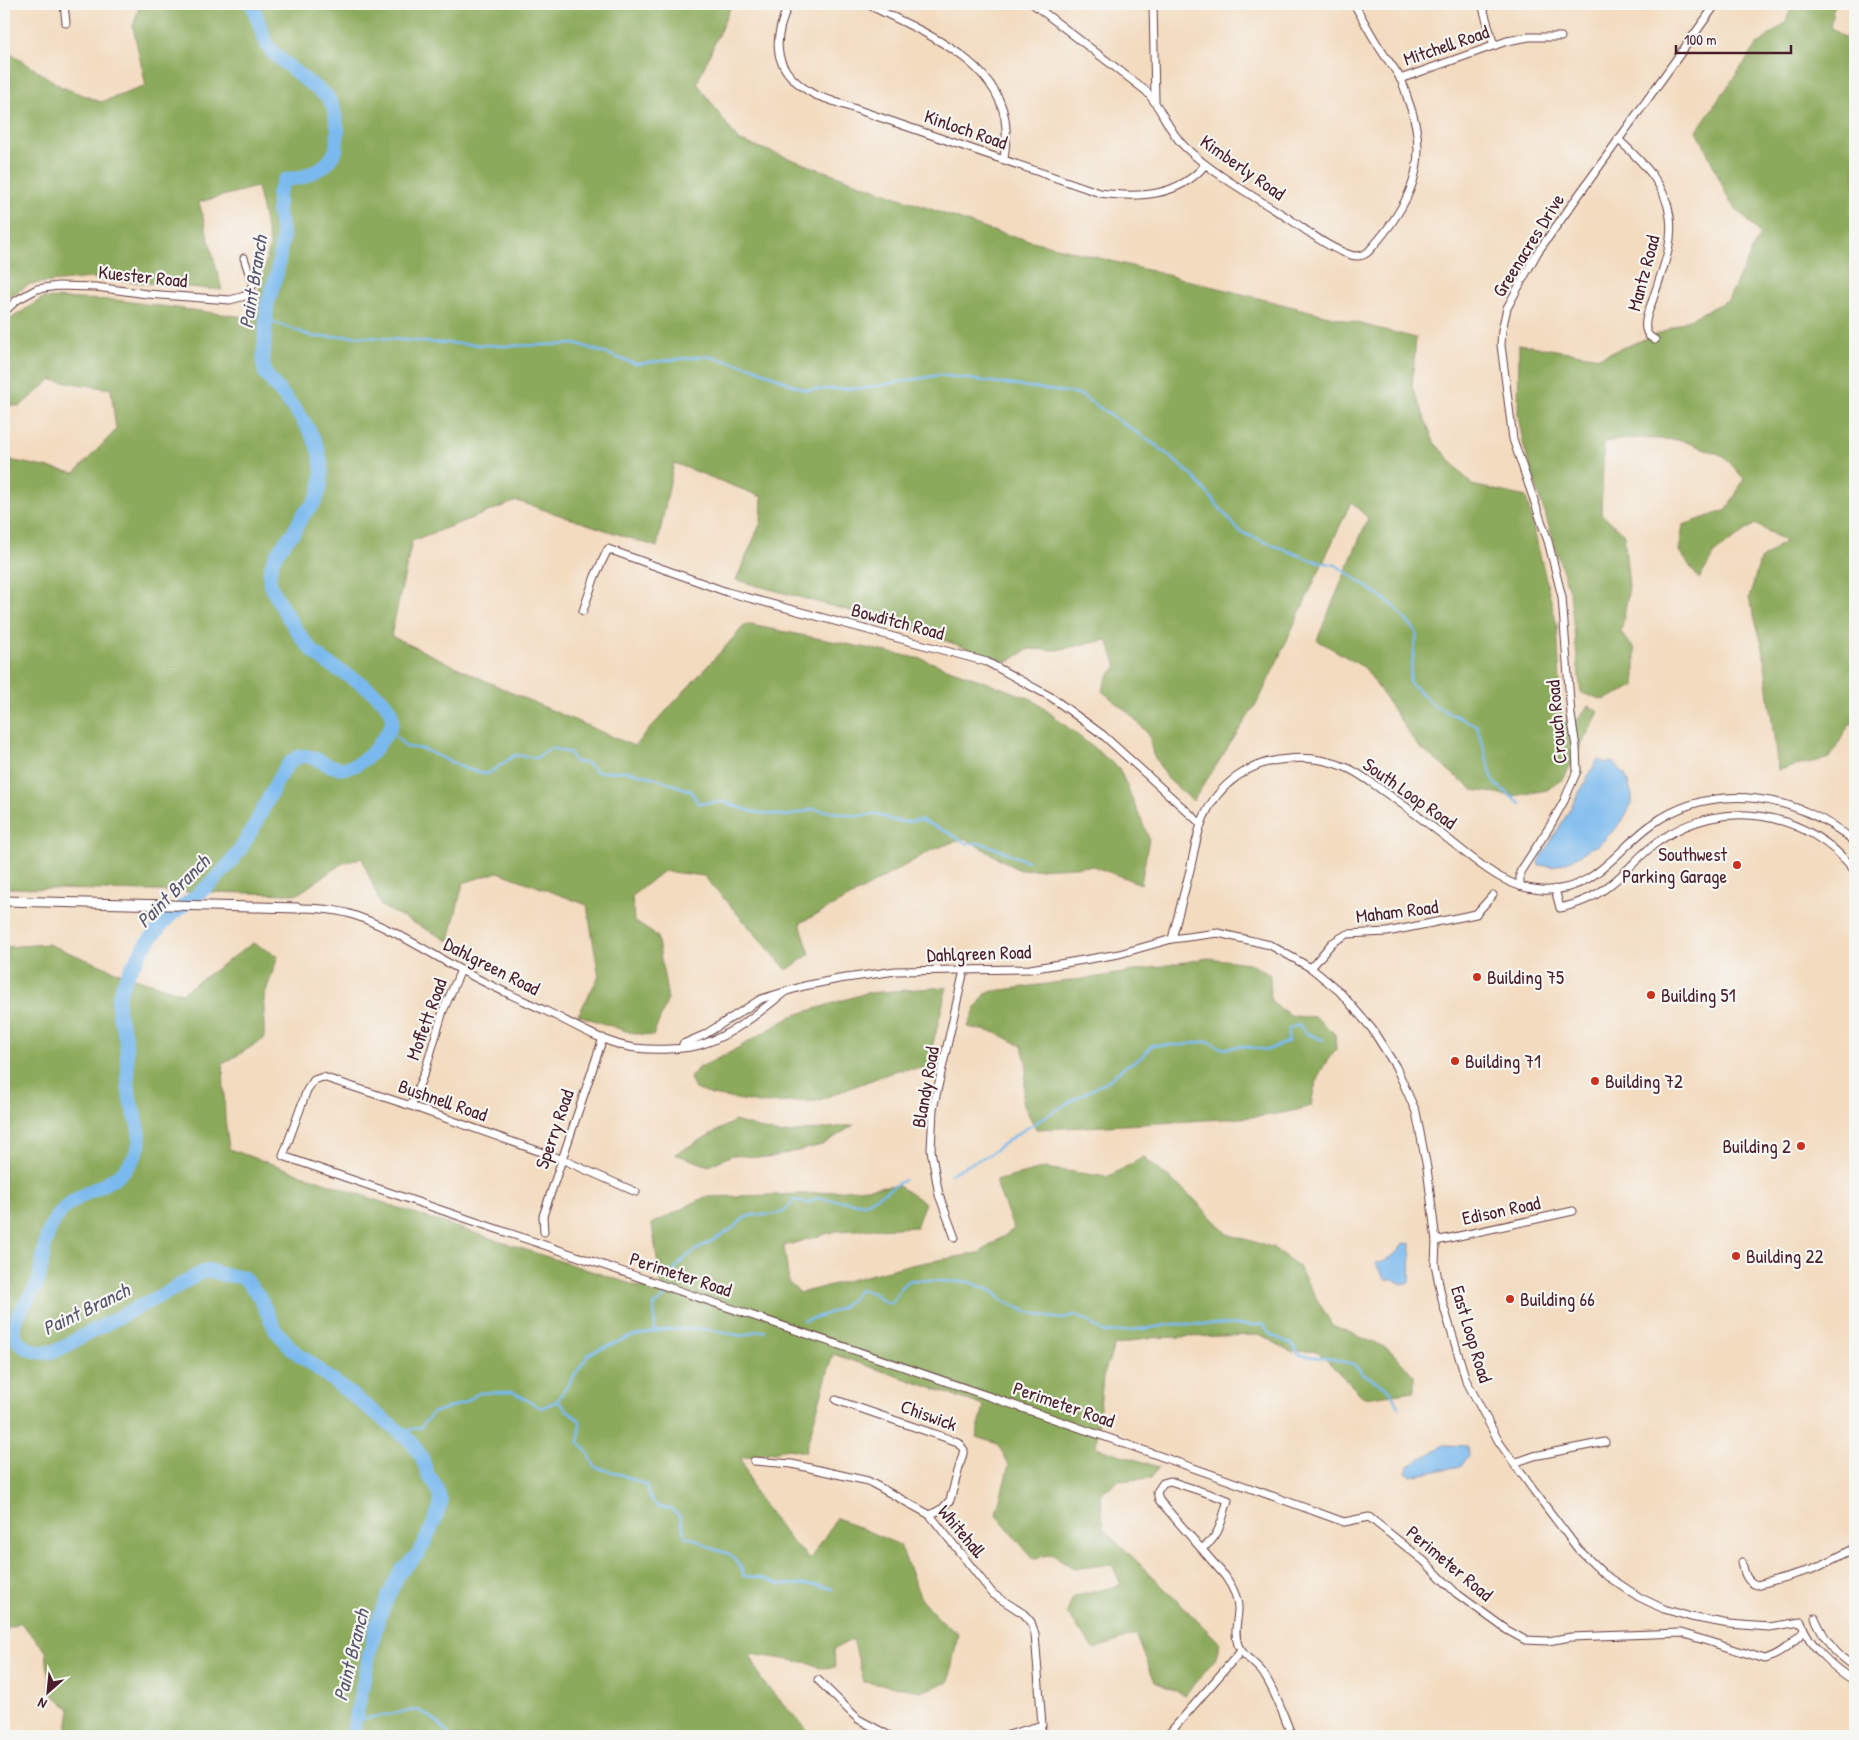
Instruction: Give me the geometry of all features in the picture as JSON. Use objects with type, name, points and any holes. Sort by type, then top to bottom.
[{"type":"street","points":[[64,4],[66,23]]},
{"type":"street","name":"Kinloch Road","points":[[789,4],[780,25],[778,48],[785,69],[802,88],[815,95],[1100,193],[1138,196],[1176,188],[1191,179],[1205,165]]},
{"type":"street","points":[[868,4],[946,45],[982,73],[997,95],[1004,116],[1006,140],[1004,159]]},
{"type":"street","name":"Kimberly Road","points":[[1032,4],[1146,91],[1155,100],[1174,136],[1205,165],[1341,251],[1356,256],[1363,255],[1377,242],[1398,214],[1410,189],[1417,167],[1419,155],[1418,133],[1411,107],[1400,79]]},
{"type":"street","points":[[1153,4],[1155,100]]},
{"type":"street","points":[[1354,4],[1380,50],[1400,79]]},
{"type":"street","points":[[1482,4],[1494,46]]},
{"type":"street","name":"Greenacres Drive","points":[[1548,541],[1513,439],[1501,345],[1507,308],[1537,253],[1716,4]]},
{"type":"street","name":"Mitchell Road","points":[[1400,79],[1507,41],[1561,37]]},
{"type":"street","name":"Mantz Road","points":[[1618,139],[1655,177],[1663,192],[1670,216],[1671,234],[1667,256],[1646,318],[1646,329],[1649,336],[1655,340]]},
{"type":"street","name":"Kuester Road","points":[[4,312],[17,300],[37,289],[58,286],[96,287],[147,294],[230,300],[245,296],[253,284],[244,258]]},
{"type":"street","name":"Crouch Road","points":[[1520,886],[1520,872],[1550,826],[1564,801],[1577,771],[1576,747],[1570,715],[1562,597],[1548,541]]},
{"type":"street","name":"Bowditch Road","points":[[582,611],[595,576],[608,549],[727,592],[987,662],[1051,697],[1103,736],[1201,824]]},
{"type":"street","name":"South Loop Road","points":[[1201,824],[1213,800],[1229,783],[1251,768],[1277,760],[1306,759],[1335,764],[1357,773],[1412,811],[1494,874],[1520,886],[1542,890],[1579,884],[1598,873],[1646,829],[1659,820],[1681,809],[1710,800],[1747,797],[1783,803],[1815,815],[1837,828],[1855,842]]},
{"type":"street","points":[[1556,889],[1560,908],[1577,903],[1612,884],[1644,853],[1675,830],[1699,821],[1733,814],[1771,817],[1807,830],[1833,848],[1855,871]]},
{"type":"street","points":[[1172,939],[1201,824]]},
{"type":"street","name":"Maham Road","points":[[1311,968],[1332,942],[1346,934],[1388,932],[1476,914],[1493,894]]},
{"type":"street","points":[[6,902],[298,908]]},
{"type":"street","name":"Dahlgreen Road","points":[[298,908],[326,909],[348,914],[391,932],[461,970],[602,1038],[634,1048],[673,1048],[701,1045],[718,1038],[749,1020],[786,991]]},
{"type":"street","name":"Dahlgreen Road","points":[[673,1048],[704,1035],[760,999],[839,979],[896,971],[1030,969],[1119,954],[1172,939],[1218,933],[1270,945]]},
{"type":"street","name":"East Loop Road","points":[[1270,945],[1311,968],[1339,991],[1372,1029],[1396,1067],[1416,1112],[1425,1157],[1436,1241],[1436,1264],[1443,1304],[1466,1380],[1499,1442],[1578,1549],[1604,1574],[1639,1597],[1664,1609],[1691,1617],[1729,1624],[1769,1626],[1801,1622],[1804,1631]]},
{"type":"street","name":"Moffett Road","points":[[412,1106],[443,1012],[461,970]]},
{"type":"street","name":"Blandy Road","points":[[955,1238],[939,1195],[931,1150],[934,1109],[964,970]]},
{"type":"street","name":"Sperry Road","points":[[544,1232],[543,1216],[602,1038]]},
{"type":"street","name":"Bushnell Road","points":[[283,1156],[307,1090],[314,1080],[323,1077],[412,1106],[561,1159],[636,1192]]},
{"type":"street","name":"Perimeter Road","points":[[283,1156],[1144,1449],[1344,1522],[1370,1517],[1424,1561],[1456,1593],[1525,1640],[1548,1641],[1571,1637],[1681,1633],[1765,1658],[1775,1656],[1788,1647],[1804,1631]]},
{"type":"street","name":"Edison Road","points":[[1436,1241],[1573,1211]]},
{"type":"street","name":"Chiswick","points":[[836,1400],[958,1442],[964,1450],[950,1500],[943,1508],[930,1515]]},
{"type":"street","points":[[1514,1463],[1534,1456],[1605,1442]]},
{"type":"street","name":"Whitehall","points":[[754,1460],[792,1464],[868,1481],[930,1515],[993,1594],[1024,1614],[1031,1622],[1035,1634],[1040,1726]]},
{"type":"street","points":[[1202,1548],[1218,1532],[1228,1500],[1170,1481],[1163,1483],[1157,1492],[1160,1500],[1225,1576],[1233,1590],[1238,1611],[1235,1627],[1236,1636],[1241,1651],[1258,1666],[1267,1680],[1292,1736]]},
{"type":"street","points":[[1742,1562],[1744,1574],[1752,1584],[1757,1585],[1814,1569],[1855,1548]]},
{"type":"street","points":[[1816,1618],[1824,1639],[1844,1660],[1855,1667]]},
{"type":"street","points":[[1804,1631],[1830,1663],[1855,1681]]},
{"type":"street","points":[[1166,1736],[1241,1651]]},
{"type":"street","points":[[818,1680],[858,1719],[890,1736]]},
{"type":"street","points":[[1005,1736],[1040,1726],[1048,1736]]},
{"type":"green space","points":[[140,4],[732,4],[697,83],[738,140],[989,230],[1416,338],[1412,386],[1434,442],[1472,485],[1526,497],[1557,625],[1562,722],[1577,721],[1588,706],[1599,712],[1564,778],[1547,790],[1514,796],[1473,790],[1417,745],[1365,668],[1317,640],[1368,518],[1351,502],[1260,698],[1193,801],[1168,779],[1153,755],[1149,735],[1130,714],[1102,691],[1107,678],[1117,666],[1107,640],[1056,650],[1029,649],[1008,662],[887,621],[736,580],[761,522],[762,497],[674,463],[657,547],[517,501],[412,541],[391,636],[510,692],[634,746],[746,624],[922,659],[1032,699],[1119,768],[1149,838],[1141,884],[1093,866],[1019,870],[964,838],[932,850],[800,923],[810,954],[787,970],[704,876],[663,871],[632,896],[634,921],[657,936],[668,999],[653,1036],[629,1032],[578,1015],[599,976],[587,905],[498,872],[463,883],[449,941],[381,906],[362,858],[343,863],[298,894],[4,888],[4,459],[75,473],[116,430],[111,389],[51,380],[20,406],[4,405],[4,338],[12,318],[43,298],[116,300],[252,318],[270,244],[257,187],[199,202],[222,290],[91,278],[30,284],[4,300],[4,49],[62,87],[101,102],[146,86],[133,27]]},
{"type":"green space","points":[[1793,4],[1834,4],[1830,27],[1855,46],[1855,722],[1849,725],[1830,758],[1778,770],[1763,648],[1749,598],[1760,560],[1785,541],[1755,524],[1716,552],[1699,579],[1679,551],[1683,525],[1727,510],[1744,479],[1724,456],[1681,440],[1634,438],[1604,442],[1601,514],[1624,534],[1629,587],[1621,633],[1635,649],[1635,686],[1604,700],[1581,693],[1570,594],[1524,447],[1518,416],[1519,344],[1599,357],[1663,332],[1728,300],[1760,234],[1730,202],[1697,130],[1757,45],[1785,23]]},
{"type":"green space","points":[[253,943],[278,956],[264,997],[264,1039],[223,1064],[225,1119],[229,1149],[425,1217],[662,1294],[652,1224],[705,1197],[805,1194],[897,1185],[925,1203],[916,1227],[836,1231],[784,1246],[789,1283],[800,1293],[904,1266],[979,1253],[1014,1229],[995,1181],[1046,1168],[1107,1177],[1144,1157],[1194,1199],[1227,1234],[1272,1247],[1297,1265],[1332,1325],[1389,1349],[1414,1376],[1414,1391],[1364,1398],[1317,1351],[1291,1352],[1261,1335],[1145,1338],[1114,1346],[1103,1377],[1096,1447],[1159,1467],[1151,1478],[1118,1481],[1101,1493],[1103,1528],[1220,1643],[1215,1659],[1185,1695],[1155,1682],[1136,1634],[1094,1650],[1067,1613],[1073,1597],[1121,1585],[1112,1564],[1075,1569],[1052,1554],[1033,1559],[996,1514],[1009,1465],[998,1444],[976,1437],[984,1406],[833,1354],[805,1452],[789,1449],[741,1458],[755,1493],[790,1540],[810,1559],[837,1518],[900,1545],[921,1599],[941,1621],[958,1633],[949,1682],[922,1691],[864,1682],[853,1639],[834,1649],[835,1667],[820,1668],[810,1663],[750,1654],[762,1681],[813,1736],[66,1736],[70,1709],[50,1692],[46,1651],[20,1622],[4,1630],[4,947],[48,944],[125,975],[182,993]]},
{"type":"green space","points":[[1208,958],[1249,963],[1270,975],[1271,1002],[1291,1016],[1315,1017],[1335,1034],[1336,1049],[1319,1075],[1311,1106],[1285,1113],[1245,1118],[1036,1129],[1022,1102],[1027,1066],[1022,1046],[997,1033],[968,1027],[975,1009],[987,992],[1105,976]]},
{"type":"green space","points":[[947,987],[927,1068],[898,1070],[816,1101],[760,1103],[712,1095],[695,1089],[690,1078],[698,1068],[729,1053],[792,1016],[866,993]]},
{"type":"green space","points":[[735,1121],[779,1134],[854,1125],[822,1145],[768,1158],[732,1155],[709,1166],[675,1154]]},
{"type":"water","points":[[1599,760],[1606,763],[1612,762],[1625,774],[1632,795],[1632,803],[1621,823],[1599,845],[1590,848],[1572,860],[1552,867],[1539,865],[1539,860],[1562,824],[1596,762]]},
{"type":"water","points":[[1403,1243],[1411,1244],[1410,1282],[1402,1284],[1393,1279],[1388,1280],[1384,1278],[1375,1263],[1392,1257]]},
{"type":"water","points":[[1444,1445],[1467,1446],[1469,1456],[1461,1466],[1411,1476],[1406,1473],[1409,1466]]},
{"type":"waterway","name":"Paint Branch","points":[[252,4],[267,45],[273,53],[327,96],[333,106],[338,130],[336,150],[331,159],[323,167],[301,178],[284,181],[278,194],[278,213],[283,236],[277,273],[267,306],[263,363],[265,373],[300,416],[311,434],[318,451],[322,474],[318,497],[302,516],[294,532],[272,563],[270,584],[289,619],[315,653],[379,697],[387,706],[391,714],[392,723],[376,749],[362,761],[350,767],[334,767],[304,756],[298,757],[288,764],[240,850],[210,884],[169,917],[137,959],[123,984],[118,1006],[126,1042],[130,1098],[140,1138],[137,1151],[122,1172],[112,1180],[78,1198],[58,1215],[49,1230],[37,1285],[17,1316],[14,1329],[15,1336],[23,1346],[36,1351],[54,1351],[63,1348],[208,1270],[224,1275],[243,1277],[259,1296],[276,1331],[293,1350],[412,1443],[422,1458],[428,1475],[435,1484],[441,1503],[434,1523],[419,1553],[399,1573],[379,1617],[352,1736]]},
{"type":"waterway","points":[[266,319],[314,337],[356,336],[505,346],[578,344],[636,364],[706,356],[752,367],[805,390],[865,388],[940,375],[1079,394],[1157,446],[1193,476],[1240,532],[1311,560],[1336,565],[1394,606],[1417,633],[1409,682],[1435,706],[1477,726],[1494,783],[1521,804]]},
{"type":"waterway","points":[[389,729],[406,747],[423,749],[466,769],[488,774],[515,755],[536,758],[551,748],[570,753],[574,762],[586,763],[597,772],[628,771],[656,778],[691,791],[698,803],[724,802],[753,812],[788,816],[813,809],[857,816],[878,814],[891,820],[905,822],[921,820],[968,844],[982,843],[1027,861]]},
{"type":"waterway","points":[[950,1174],[990,1154],[1014,1136],[1109,1080],[1124,1067],[1142,1057],[1152,1045],[1183,1045],[1208,1041],[1223,1049],[1243,1046],[1267,1050],[1288,1042],[1288,1029],[1299,1025],[1306,1033],[1323,1040]]},
{"type":"waterway","points":[[669,1281],[674,1271],[687,1257],[730,1230],[746,1217],[783,1212],[794,1200],[808,1203],[817,1198],[865,1204],[904,1180]]},
{"type":"waterway","points":[[803,1321],[834,1311],[848,1303],[859,1290],[874,1293],[885,1303],[893,1302],[900,1289],[909,1280],[970,1282],[994,1292],[1002,1300],[1028,1312],[1060,1319],[1074,1315],[1086,1320],[1105,1333],[1174,1324],[1264,1325],[1271,1335],[1292,1344],[1299,1355],[1333,1359],[1353,1364],[1362,1373],[1390,1390],[1399,1407]]},
{"type":"waterway","points":[[655,1331],[654,1305],[663,1299],[665,1292]]},
{"type":"waterway","points":[[400,1432],[421,1427],[432,1413],[464,1403],[479,1393],[513,1392],[541,1408],[557,1401],[589,1354],[629,1337],[662,1330],[704,1329],[743,1336],[757,1331],[765,1331]]},
{"type":"waterway","points":[[557,1401],[580,1421],[579,1442],[595,1467],[646,1485],[651,1499],[658,1507],[670,1508],[680,1516],[685,1536],[729,1554],[740,1566],[744,1576],[762,1578],[781,1584],[816,1585],[832,1589]]},
{"type":"waterway","points":[[355,1720],[416,1710],[439,1724],[450,1736]]},
{"type":"place","name":"Southwest Parking Garage","points":[[1737,865]]},
{"type":"place","name":"Building 75","points":[[1477,977]]},
{"type":"place","name":"Building 51","points":[[1651,995]]},
{"type":"place","name":"Building 71","points":[[1455,1061]]},
{"type":"place","name":"Building 72","points":[[1595,1081]]},
{"type":"place","name":"Building 2","points":[[1801,1146]]},
{"type":"place","name":"Building 22","points":[[1736,1256]]},
{"type":"place","name":"Building 66","points":[[1510,1299]]}]
